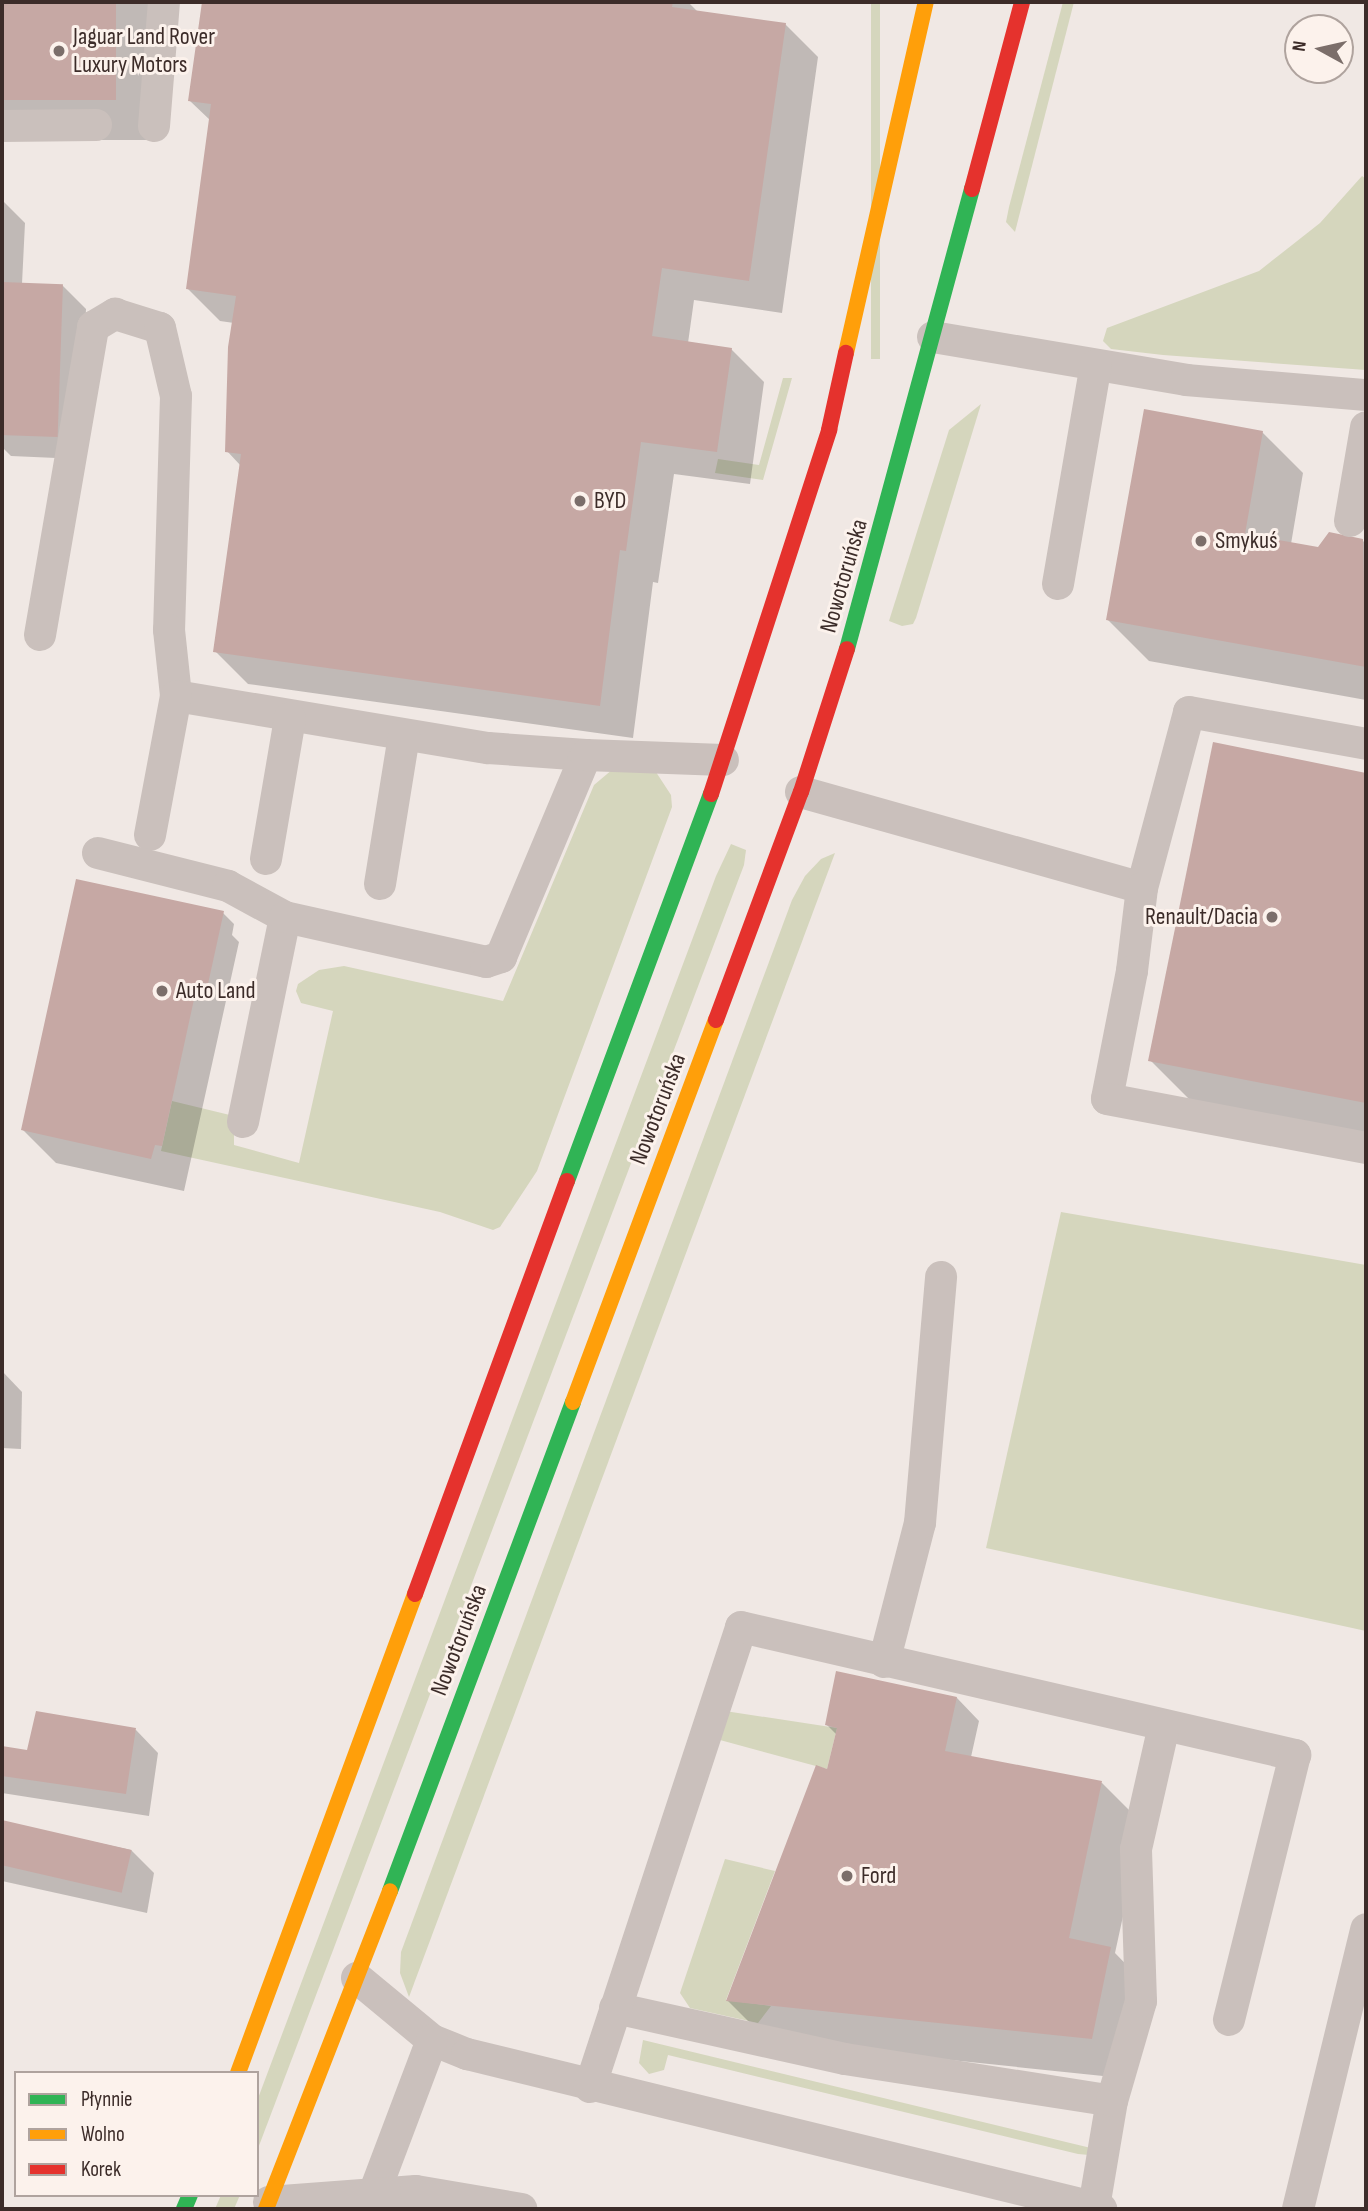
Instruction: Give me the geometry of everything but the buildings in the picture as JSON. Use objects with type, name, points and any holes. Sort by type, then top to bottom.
[{"type":"main road","points":[[239,2071],[723,760],[829,430],[926,2]]},
{"type":"main road","name":"Nowotoruńska","points":[[268,2206],[358,1978],[801,792],[853,630],[1022,2]]},
{"type":"lane","points":[[154,126],[164,2]]},
{"type":"lane","points":[[2,126],[96,125]]},
{"type":"lane","points":[[40,635],[93,327],[115,314],[160,328],[176,396],[169,629],[176,696],[150,835]]},
{"type":"lane","points":[[933,337],[1186,380],[1366,395]]},
{"type":"lane","points":[[1058,584],[1096,365]]},
{"type":"lane","points":[[1349,521],[1366,427]]},
{"type":"lane","points":[[176,696],[290,718],[488,748],[723,760]]},
{"type":"lane","points":[[1366,744],[1189,712],[1142,888],[1132,971],[1107,1099],[1366,1148]]},
{"type":"lane","points":[[266,859],[290,718]]},
{"type":"lane","points":[[380,884],[404,736]]},
{"type":"lane","points":[[98,853],[228,886],[285,917],[486,962],[501,957],[586,755]]},
{"type":"lane","points":[[801,792],[1142,888]]},
{"type":"lane","points":[[243,1122],[285,917]]},
{"type":"lane","points":[[884,1662],[920,1523],[941,1277]]},
{"type":"lane","points":[[590,2087],[741,1627],[1295,1755],[1228,2020]]},
{"type":"lane","points":[[358,1978],[432,2040],[590,2087],[1097,2208],[1112,2101],[1141,2001],[1136,1849],[1164,1726]]},
{"type":"lane","points":[[1298,2209],[1366,1928]]},
{"type":"lane","points":[[615,2008],[845,2059],[1112,2101]]},
{"type":"lane","points":[[375,2191],[432,2040]]},
{"type":"lane","points":[[268,2206],[375,2191],[521,2209]]},
{"type":"green space","points":[[871,2],[880,2],[880,359],[871,359]]},
{"type":"green space","points":[[1063,2],[1074,2],[1015,232],[1006,222],[1009,207]]},
{"type":"green space","points":[[1362,176],[1366,179],[1366,370],[1163,355],[1111,349],[1103,341],[1107,328],[1259,271],[1320,223]]},
{"type":"green space","points":[[783,378],[792,378],[763,480],[715,473],[718,459],[759,465]]},
{"type":"green space","points":[[981,404],[916,618],[913,624],[902,626],[889,621],[949,430]]},
{"type":"green space","points":[[613,769],[654,769],[671,795],[672,807],[537,1171],[500,1227],[493,1230],[440,1212],[161,1151],[172,1101],[234,1116],[234,1145],[299,1163],[333,1011],[301,1003],[296,991],[298,984],[319,970],[344,966],[503,1001],[594,785]]},
{"type":"green space","points":[[731,844],[746,850],[744,865],[259,2146],[259,2096],[716,876]]},
{"type":"green space","points":[[835,853],[409,1997],[400,1973],[401,1952],[792,900],[805,876],[821,859]]},
{"type":"green space","points":[[1061,1212],[1366,1265],[1366,1631],[986,1548]]},
{"type":"green space","points":[[725,1711],[837,1728],[827,1769],[720,1740]]},
{"type":"green space","points":[[725,1859],[775,1871],[726,2000],[771,2006],[758,2023],[690,2008],[680,1993]]},
{"type":"green space","points":[[643,2040],[1091,2148],[1089,2155],[1078,2154],[668,2055],[664,2070],[649,2074],[639,2063]]},
{"type":"green space","points":[[220,2197],[239,2197],[234,2209],[215,2209]]},
{"type":"traffic: fast","points":[[847,649],[972,189]]},
{"type":"traffic: fast","points":[[567,1181],[711,794]]},
{"type":"traffic: fast","points":[[390,1891],[573,1402]]},
{"type":"traffic: fast","points":[[184,2209],[189,2197]]},
{"type":"traffic: slow","points":[[846,353],[926,2]]},
{"type":"traffic: slow","points":[[573,1402],[716,1020]]},
{"type":"traffic: slow","points":[[239,2071],[415,1594]]},
{"type":"traffic: slow","points":[[266,2209],[390,1891]]},
{"type":"traffic: jam","points":[[972,189],[1022,2]]},
{"type":"traffic: jam","points":[[711,794],[829,430],[846,353]]},
{"type":"traffic: jam","points":[[716,1020],[801,792],[847,649]]},
{"type":"traffic: jam","points":[[415,1594],[567,1181]]},
{"type":"place","name":"Jaguar Land Rover Luxury Motors","points":[[59,51]]},
{"type":"place","name":"BYD","points":[[580,501]]},
{"type":"place","name":"Smykuś","points":[[1201,541]]},
{"type":"place","name":"Renault/Dacia","points":[[1272,917]]},
{"type":"place","name":"Auto Land","points":[[162,991]]},
{"type":"place","name":"Ford","points":[[847,1876]]}]
